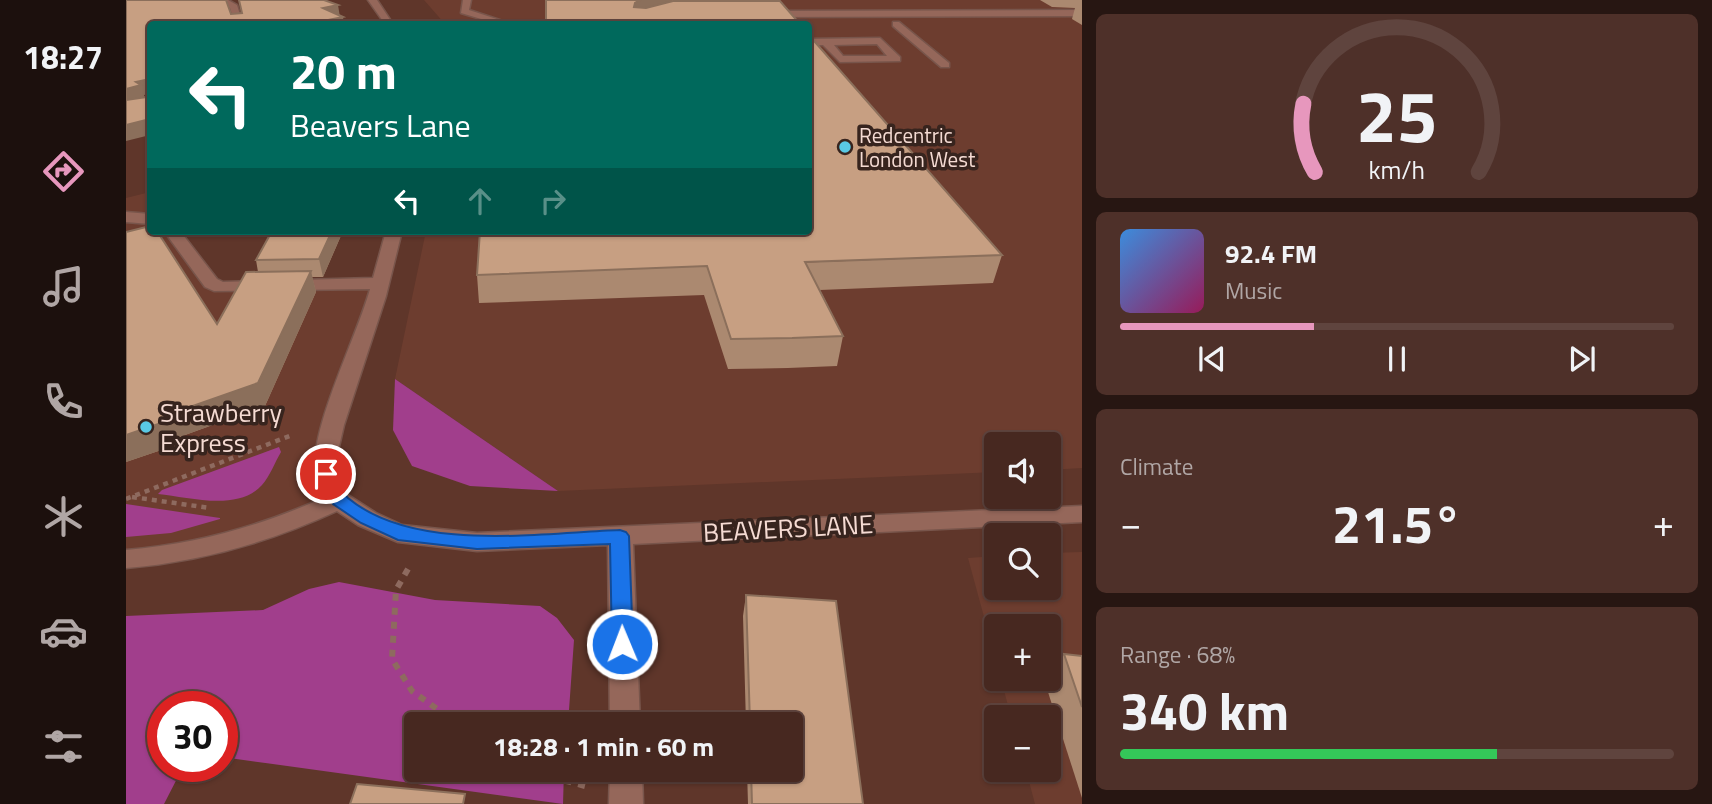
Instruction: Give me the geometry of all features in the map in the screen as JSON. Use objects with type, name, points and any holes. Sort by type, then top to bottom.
[{"type":"street","points":[[222,0],[234,7],[238,21]]},
{"type":"street","points":[[372,0],[387,21]]},
{"type":"street","points":[[467,0],[464,10],[498,21]]},
{"type":"street","points":[[753,14],[1082,13]]},
{"type":"street","points":[[812,25],[1082,20]]},
{"type":"street","points":[[896,24],[945,65]]},
{"type":"street","points":[[812,43],[826,42],[880,41],[896,58],[840,60],[826,42]]},
{"type":"street","points":[[126,217],[147,219]]},
{"type":"street","points":[[175,235],[211,283],[220,287],[381,283]]},
{"type":"street","points":[[126,559],[180,554],[225,545],[297,521],[339,500],[326,474],[327,451],[335,418],[381,283],[393,235]]},
{"type":"street","name":"BEAVERS LANE","points":[[339,500],[367,519],[398,533],[477,542],[1082,514]]},
{"type":"street","points":[[620,536],[625,712]]},
{"type":"path","points":[[126,499],[335,418]]},
{"type":"path","points":[[426,538],[396,590],[392,659],[411,691],[441,712]]},
{"type":"path","points":[[585,782],[626,790]]},
{"type":"shaded area","points":[[424,0],[1082,0],[1082,468],[1061,469],[1061,432],[984,432],[984,473],[558,491],[395,379],[425,235],[812,235],[812,21],[442,21]]},
{"type":"shaded area","points":[[147,193],[147,235],[175,235],[211,283],[381,283],[335,418],[339,500],[297,521],[126,559],[126,198]]},
{"type":"shaded area","points":[[395,379],[558,491],[470,486],[412,466],[393,430]]},
{"type":"shaded area","points":[[279,447],[281,452],[262,485],[240,498],[213,501],[158,494],[162,490]]},
{"type":"shaded area","points":[[126,504],[220,519],[171,533],[126,537]]},
{"type":"shaded area","points":[[1082,552],[1082,804],[1035,804],[1029,782],[1061,782],[1061,705],[1008,705],[1004,691],[1061,691],[1061,614],[984,614],[984,617],[968,558],[984,557],[984,600],[1061,600],[1061,553]]},
{"type":"shaded area","points":[[339,582],[435,600],[540,606],[557,618],[574,640],[569,712],[404,712],[404,782],[564,782],[563,804],[238,759],[238,691],[147,691],[147,782],[175,782],[164,804],[126,804],[126,616],[263,610],[309,589]]},
{"type":"building","points":[[126,0],[226,0],[231,14],[242,13],[239,0],[324,0],[338,5],[323,8],[343,17],[328,20],[331,21],[147,21],[147,80],[136,82],[141,85],[126,89]]},
{"type":"building","points":[[546,0],[640,0],[634,7],[646,8],[673,1],[780,1],[797,21],[546,21]]},
{"type":"building","name":"Redcentric London West","points":[[812,39],[1002,255],[805,262],[843,336],[792,338],[731,339],[707,266],[477,275],[480,235],[812,235]]},
{"type":"building","points":[[147,94],[147,120],[126,125],[126,100],[146,97]]},
{"type":"building","points":[[147,227],[147,235],[160,235],[217,324],[246,272],[311,271],[258,383],[164,416],[167,421],[126,435],[126,232]]},
{"type":"building","points":[[270,235],[330,235],[319,259],[256,260]]},
{"type":"building","points":[[746,595],[836,601],[863,804],[752,804],[751,782],[803,782],[803,712],[750,712]]},
{"type":"building","points":[[1064,654],[1082,656],[1082,707]]},
{"type":"building","points":[[357,784],[465,794],[463,804],[350,804]]},
{"type":"place","name":"Redcentric London West","points":[[845,147]]},
{"type":"place","name":"Strawberry Express","points":[[146,427]]},
{"type":"route","points":[[326,474],[339,500],[367,519],[398,533],[477,542],[620,536],[622,644]]}]
